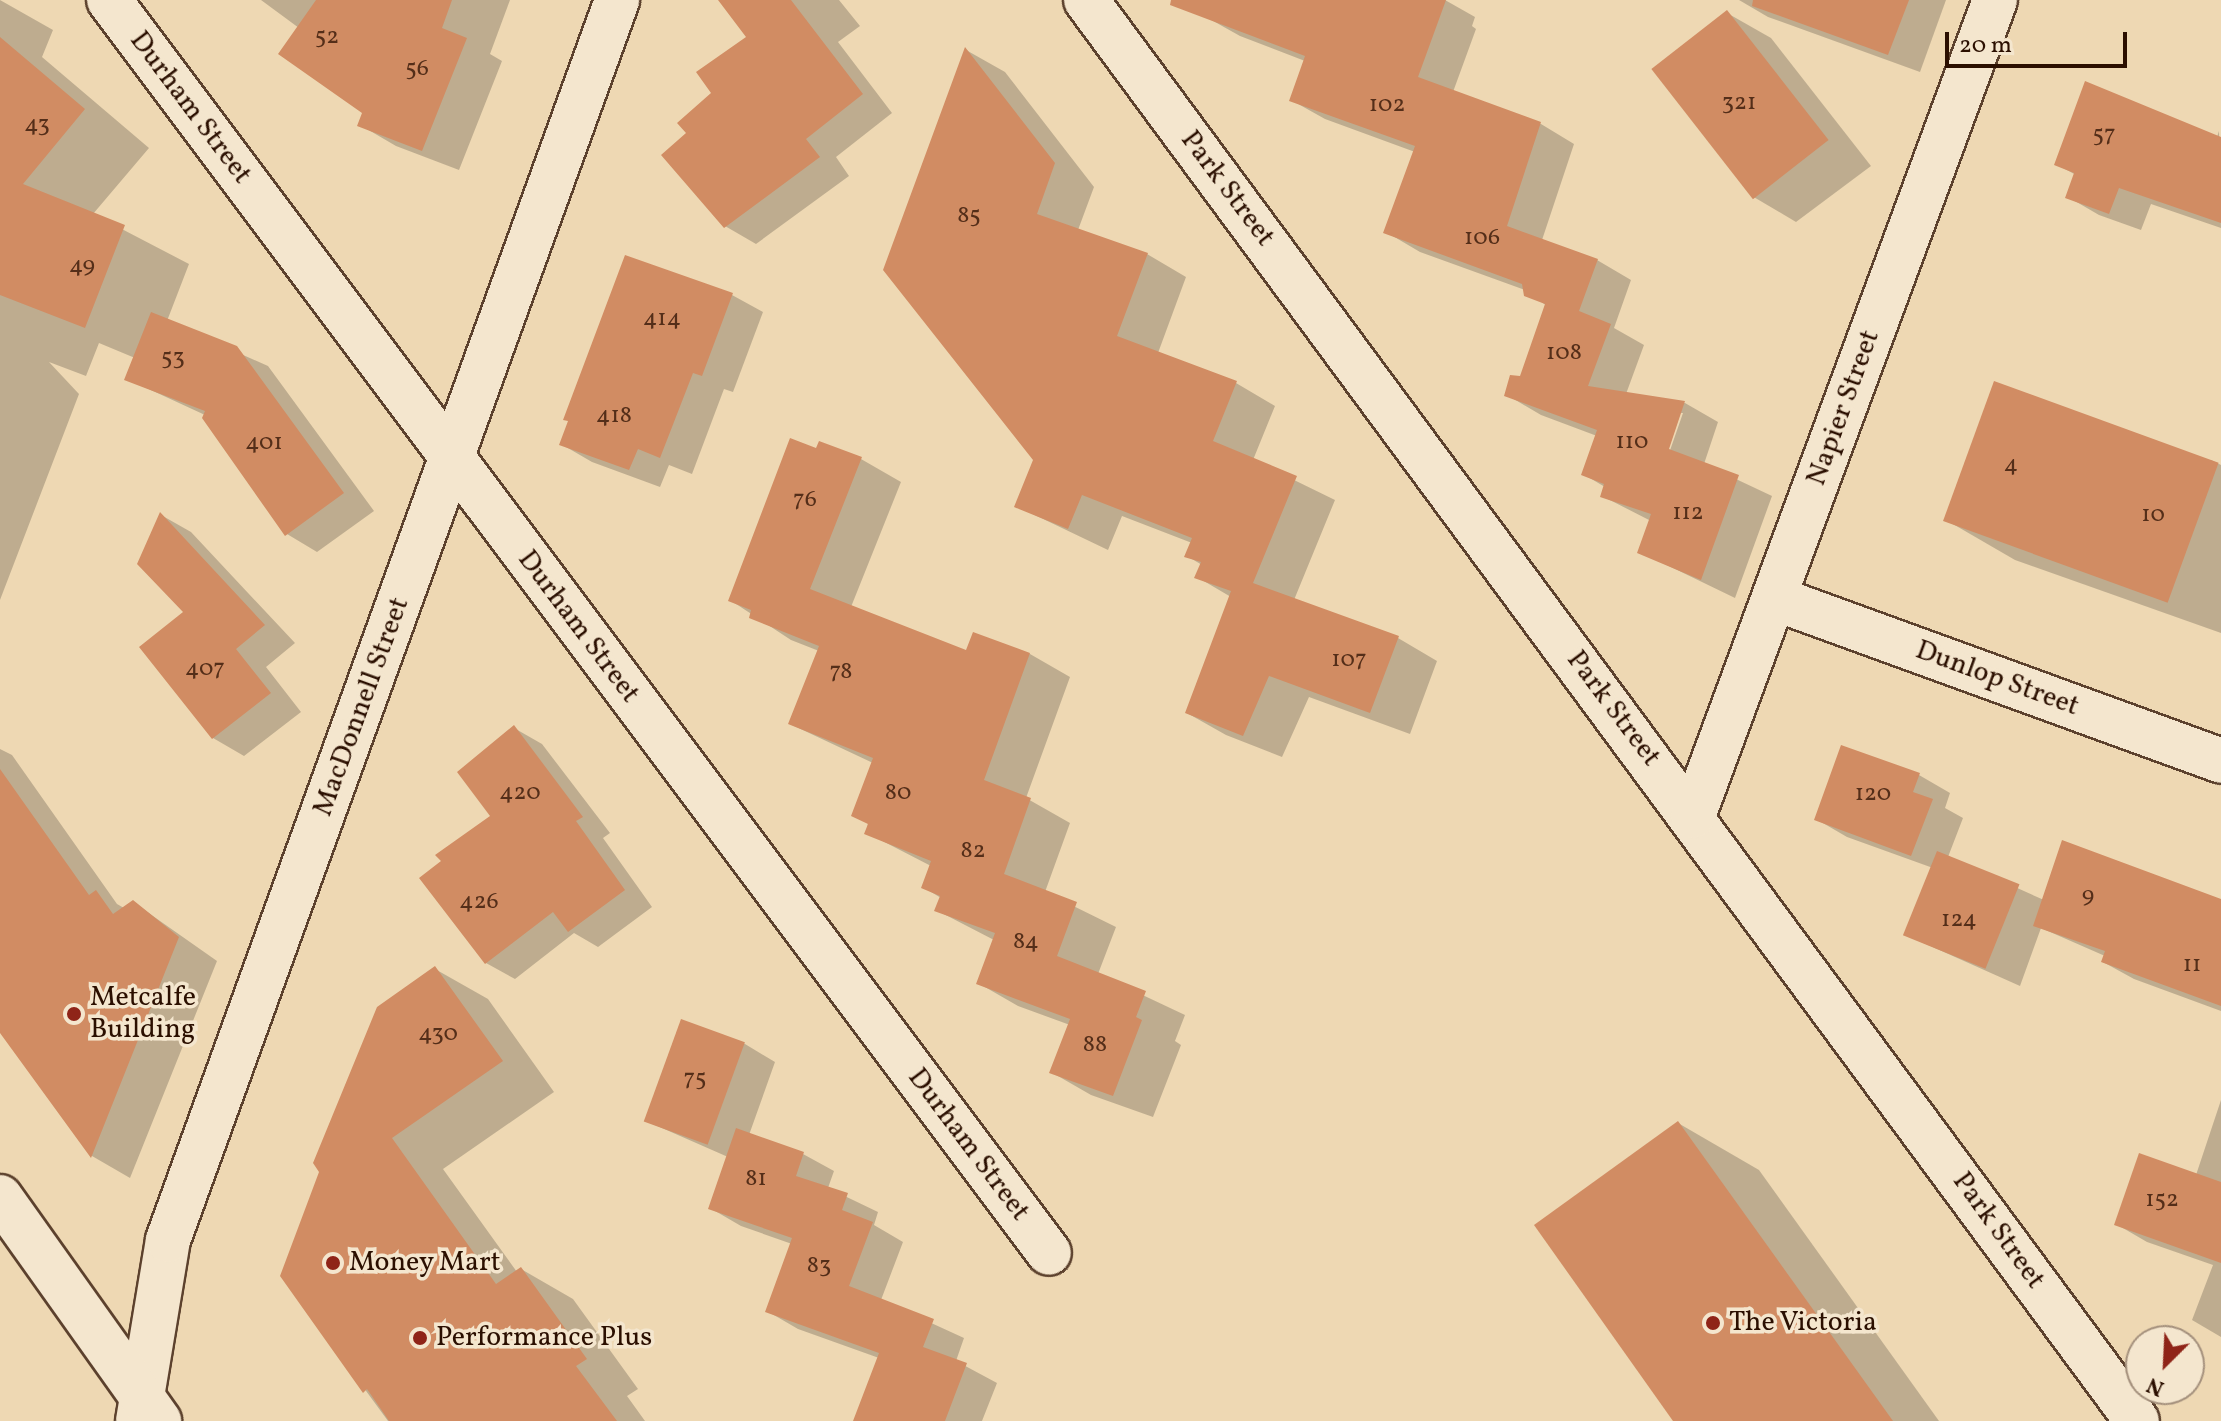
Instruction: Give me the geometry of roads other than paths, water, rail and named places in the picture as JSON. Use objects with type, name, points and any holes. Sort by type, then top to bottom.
[{"type":"street","name":"Durham Street","points":[[109,0],[1049,1253]]},
{"type":"street","name":"MacDonnell Street","points":[[146,1413],[168,1240],[617,0]]},
{"type":"street","name":"Park Street","points":[[1086,0],[1693,816],[2137,1421]]},
{"type":"street","name":"Napier Street","points":[[1693,816],[1995,0]]},
{"type":"street","name":"Dunlop Street","points":[[1774,598],[2221,761]]},
{"type":"street","points":[[0,1197],[146,1413]]},
{"type":"place","name":"Metcalfe Building","points":[[74,1014]]},
{"type":"place","name":"Money Mart","points":[[333,1263]]},
{"type":"place","name":"The Victoria","points":[[1713,1323]]},
{"type":"place","name":"Performance Plus","points":[[420,1338]]}]
